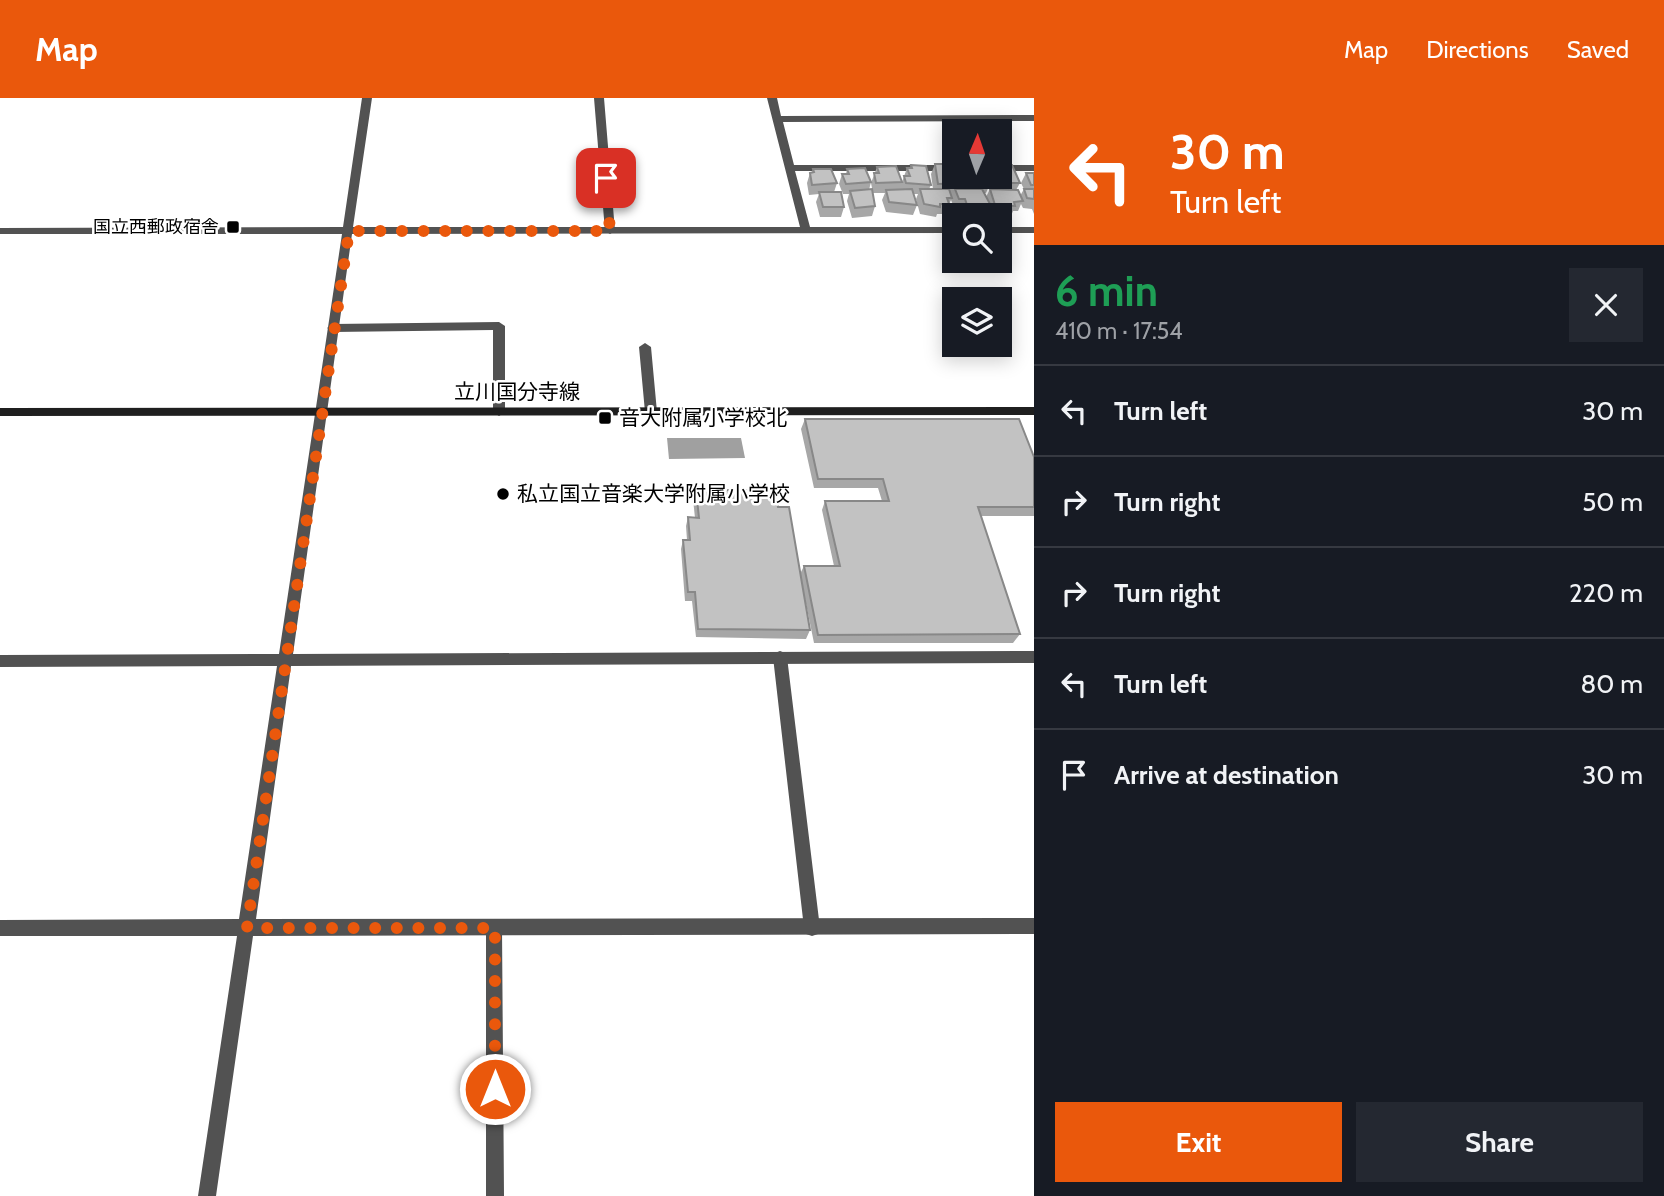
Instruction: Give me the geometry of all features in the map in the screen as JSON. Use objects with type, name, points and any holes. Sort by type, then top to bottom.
[{"type":"main road","name":"立川国分寺線","points":[[0,412],[1034,411]]},
{"type":"street","points":[[207,1196],[367,98]]},
{"type":"street","points":[[599,98],[610,231]]},
{"type":"street","points":[[772,98],[806,231]]},
{"type":"street","points":[[777,119],[1034,118]]},
{"type":"street","points":[[790,168],[942,168]]},
{"type":"street","points":[[1012,168],[1034,168]]},
{"type":"street","points":[[0,231],[942,230]]},
{"type":"street","points":[[1012,230],[1034,230]]},
{"type":"street","points":[[333,328],[499,326],[499,412]]},
{"type":"street","points":[[645,347],[651,412]]},
{"type":"street","points":[[780,657],[812,928]]},
{"type":"street","points":[[0,661],[1034,657]]},
{"type":"street","points":[[0,928],[1034,926]]},
{"type":"street","points":[[495,928],[495,1196]]},
{"type":"shaded area","points":[[667,438],[741,438],[745,458],[669,459]]},
{"type":"building","points":[[935,164],[942,164],[942,184],[938,184]]},
{"type":"building","points":[[911,165],[926,166],[931,185],[906,183],[904,176],[910,176],[907,168],[912,168]]},
{"type":"building","points":[[1012,165],[1020,183],[1012,183]]},
{"type":"building","points":[[896,166],[902,182],[876,183],[874,173],[879,173],[877,167]]},
{"type":"building","points":[[865,168],[871,182],[846,184],[842,174],[849,174],[847,169]]},
{"type":"building","points":[[813,169],[831,169],[837,183],[812,185],[810,173],[814,172]]},
{"type":"building","points":[[1026,173],[1034,173],[1034,185],[1031,185]]},
{"type":"building","points":[[872,189],[875,206],[855,208],[850,191]]},
{"type":"building","points":[[912,189],[917,205],[889,202],[886,190]]},
{"type":"building","points":[[920,189],[949,189],[952,198],[947,198],[949,203],[942,203],[940,207],[924,204]]},
{"type":"building","points":[[955,189],[982,189],[989,203],[966,203],[965,199],[959,199]]},
{"type":"building","points":[[990,189],[1018,190],[1023,201],[1014,202],[1015,206],[1012,203],[994,203]]},
{"type":"building","points":[[1024,189],[1034,189],[1034,199],[1027,198]]},
{"type":"building","points":[[819,192],[841,192],[844,207],[823,207]]},
{"type":"building","points":[[805,419],[1019,419],[1034,457],[1034,507],[978,507],[1020,634],[818,635],[804,566],[840,566],[825,501],[889,501],[883,479],[818,479]]},
{"type":"building","points":[[696,490],[775,490],[778,507],[789,507],[810,630],[698,629],[695,592],[688,592],[683,540],[690,540],[688,517],[699,518]]},
{"type":"place","name":"国立西郵政宿舎","points":[[233,227]]},
{"type":"place","name":"音大附属小学校北","points":[[605,418]]},
{"type":"place","name":"私立国立音楽大学附属小学校","points":[[503,494]]},
{"type":"route","points":[[495,1089],[495,928],[247,928],[349,231],[610,231],[606,178]]}]
